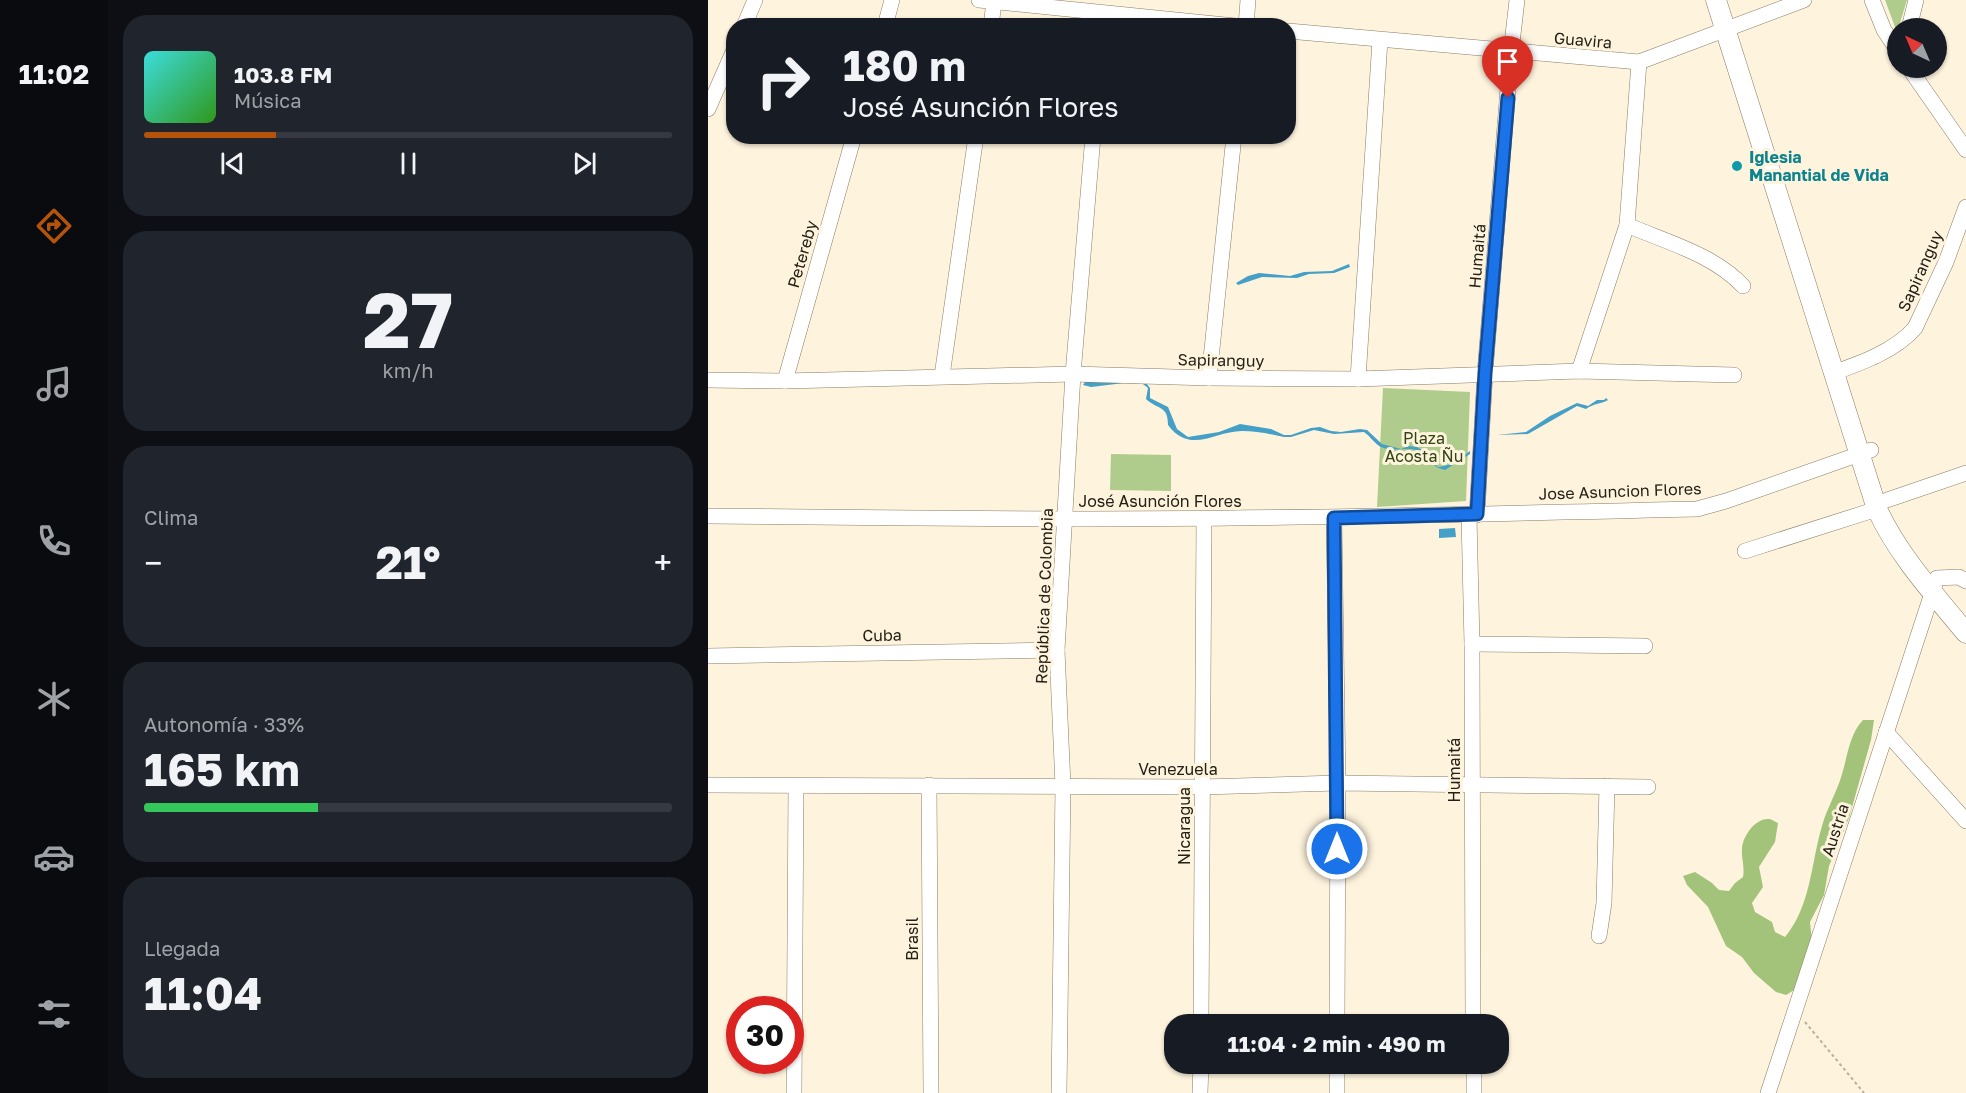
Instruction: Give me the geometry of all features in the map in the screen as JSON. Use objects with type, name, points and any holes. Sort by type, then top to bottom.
[{"type":"main road","points":[[1716,0],[1731,26],[1882,504],[1897,520],[1966,633]]},
{"type":"main road","points":[[1729,0],[1731,26]]},
{"type":"main road","points":[[1935,585],[1966,616]]},
{"type":"street","points":[[747,18],[755,0]]},
{"type":"street","points":[[887,18],[892,0]]},
{"type":"street","points":[[979,0],[1097,18]]},
{"type":"street","points":[[1247,18],[1248,0]]},
{"type":"street","name":"Humaitá","points":[[1473,1014],[1473,515],[1517,0]]},
{"type":"street","name":"Guavira","points":[[1296,32],[1640,62],[1804,0]]},
{"type":"street","points":[[1872,0],[1887,34]]},
{"type":"street","points":[[1912,18],[1916,0]]},
{"type":"street","points":[[992,18],[994,2]]},
{"type":"street","points":[[1358,379],[1380,40]]},
{"type":"street","points":[[1579,371],[1627,225],[1640,62]]},
{"type":"street","points":[[708,109],[726,68]]},
{"type":"street","points":[[1916,78],[1966,150]]},
{"type":"street","name":"Petereby","points":[[785,381],[852,144]]},
{"type":"street","points":[[942,376],[974,144]]},
{"type":"street","name":"República de Colombia","points":[[1059,1093],[1063,786],[1057,650],[1073,374],[1092,144]]},
{"type":"street","points":[[1209,378],[1233,144]]},
{"type":"street","name":"Sapiranguy","points":[[1839,371],[1893,347],[1915,328],[1946,262],[1966,207]]},
{"type":"street","points":[[1627,225],[1719,266],[1743,286]]},
{"type":"street","name":"Sapiranguy","points":[[708,380],[785,381],[1073,374],[1358,379],[1579,371],[1734,375]]},
{"type":"street","name":"Jose Asuncion Flores","points":[[1473,515],[1697,509],[1865,452]]},
{"type":"street","points":[[1745,551],[1966,473]]},
{"type":"street","name":"José Asunción Flores","points":[[708,516],[1204,519],[1473,515]]},
{"type":"street","points":[[1334,518],[1338,783],[1337,1014]]},
{"type":"street","name":"Nicaragua","points":[[1201,1014],[1204,519]]},
{"type":"street","points":[[1935,585],[1959,577],[1966,580]]},
{"type":"street","name":"Austria","points":[[1768,1093],[1935,585]]},
{"type":"street","points":[[1472,644],[1645,646]]},
{"type":"street","name":"Cuba","points":[[708,656],[1057,650]]},
{"type":"street","points":[[1886,732],[1966,821]]},
{"type":"street","name":"Venezuela","points":[[708,785],[1202,787],[1338,783],[1648,787]]},
{"type":"street","name":"Brasil","points":[[929,785],[931,1093]]},
{"type":"street","points":[[794,1093],[796,786]]},
{"type":"street","points":[[1599,936],[1604,903],[1607,786]]},
{"type":"street","points":[[1200,1093],[1201,1074]]},
{"type":"street","points":[[1337,1074],[1337,1093]]},
{"type":"street","points":[[1474,1074],[1474,1093]]},
{"type":"path","points":[[1795,1010],[1864,1093]]},
{"type":"green space","points":[[1885,0],[1907,0],[1901,18],[1892,18]]},
{"type":"green space","name":"Plaza Acosta Ñu","points":[[1383,388],[1470,392],[1466,501],[1377,507]]},
{"type":"green space","points":[[1111,454],[1171,455],[1171,491],[1110,490]]},
{"type":"green space","points":[[1863,720],[1874,720],[1871,740],[1849,818],[1829,866],[1824,895],[1810,922],[1812,941],[1794,990],[1786,995],[1776,992],[1754,973],[1742,957],[1726,946],[1708,907],[1687,885],[1683,876],[1695,872],[1719,890],[1729,891],[1743,877],[1742,848],[1751,829],[1764,819],[1778,823],[1775,842],[1759,867],[1763,887],[1752,903],[1755,912],[1772,922],[1775,932],[1785,937],[1800,912],[1824,819],[1840,781],[1852,739]]},
{"type":"water","points":[[1349,264],[1350,267],[1334,273],[1309,274],[1297,278],[1262,277],[1238,285],[1236,283],[1259,273],[1290,276],[1304,272],[1332,271]]},
{"type":"water","points":[[1115,381],[1146,383],[1150,388],[1150,398],[1168,407],[1177,429],[1188,437],[1219,432],[1240,424],[1271,429],[1284,435],[1320,427],[1341,432],[1360,429],[1367,430],[1382,444],[1401,449],[1381,447],[1364,432],[1334,434],[1314,430],[1284,437],[1242,431],[1203,439],[1185,439],[1176,434],[1168,425],[1164,411],[1146,399],[1148,388],[1143,384],[1124,383],[1091,387],[1083,385],[1085,382]]},
{"type":"water","points":[[1606,398],[1608,400],[1586,409],[1577,406],[1528,434],[1497,435],[1526,432],[1550,416],[1577,403],[1588,406],[1597,400]]},
{"type":"water","points":[[1409,446],[1417,447],[1425,452],[1438,467],[1451,464],[1470,451],[1470,454],[1445,470],[1436,467],[1419,451],[1401,449]]},
{"type":"water","points":[[1455,528],[1456,537],[1439,538],[1439,529]]},
{"type":"place","name":"Iglesia Manantial de Vida","points":[[1737,166]]},
{"type":"route","points":[[1337,849],[1334,518],[1477,514],[1485,373],[1508,98]]}]
